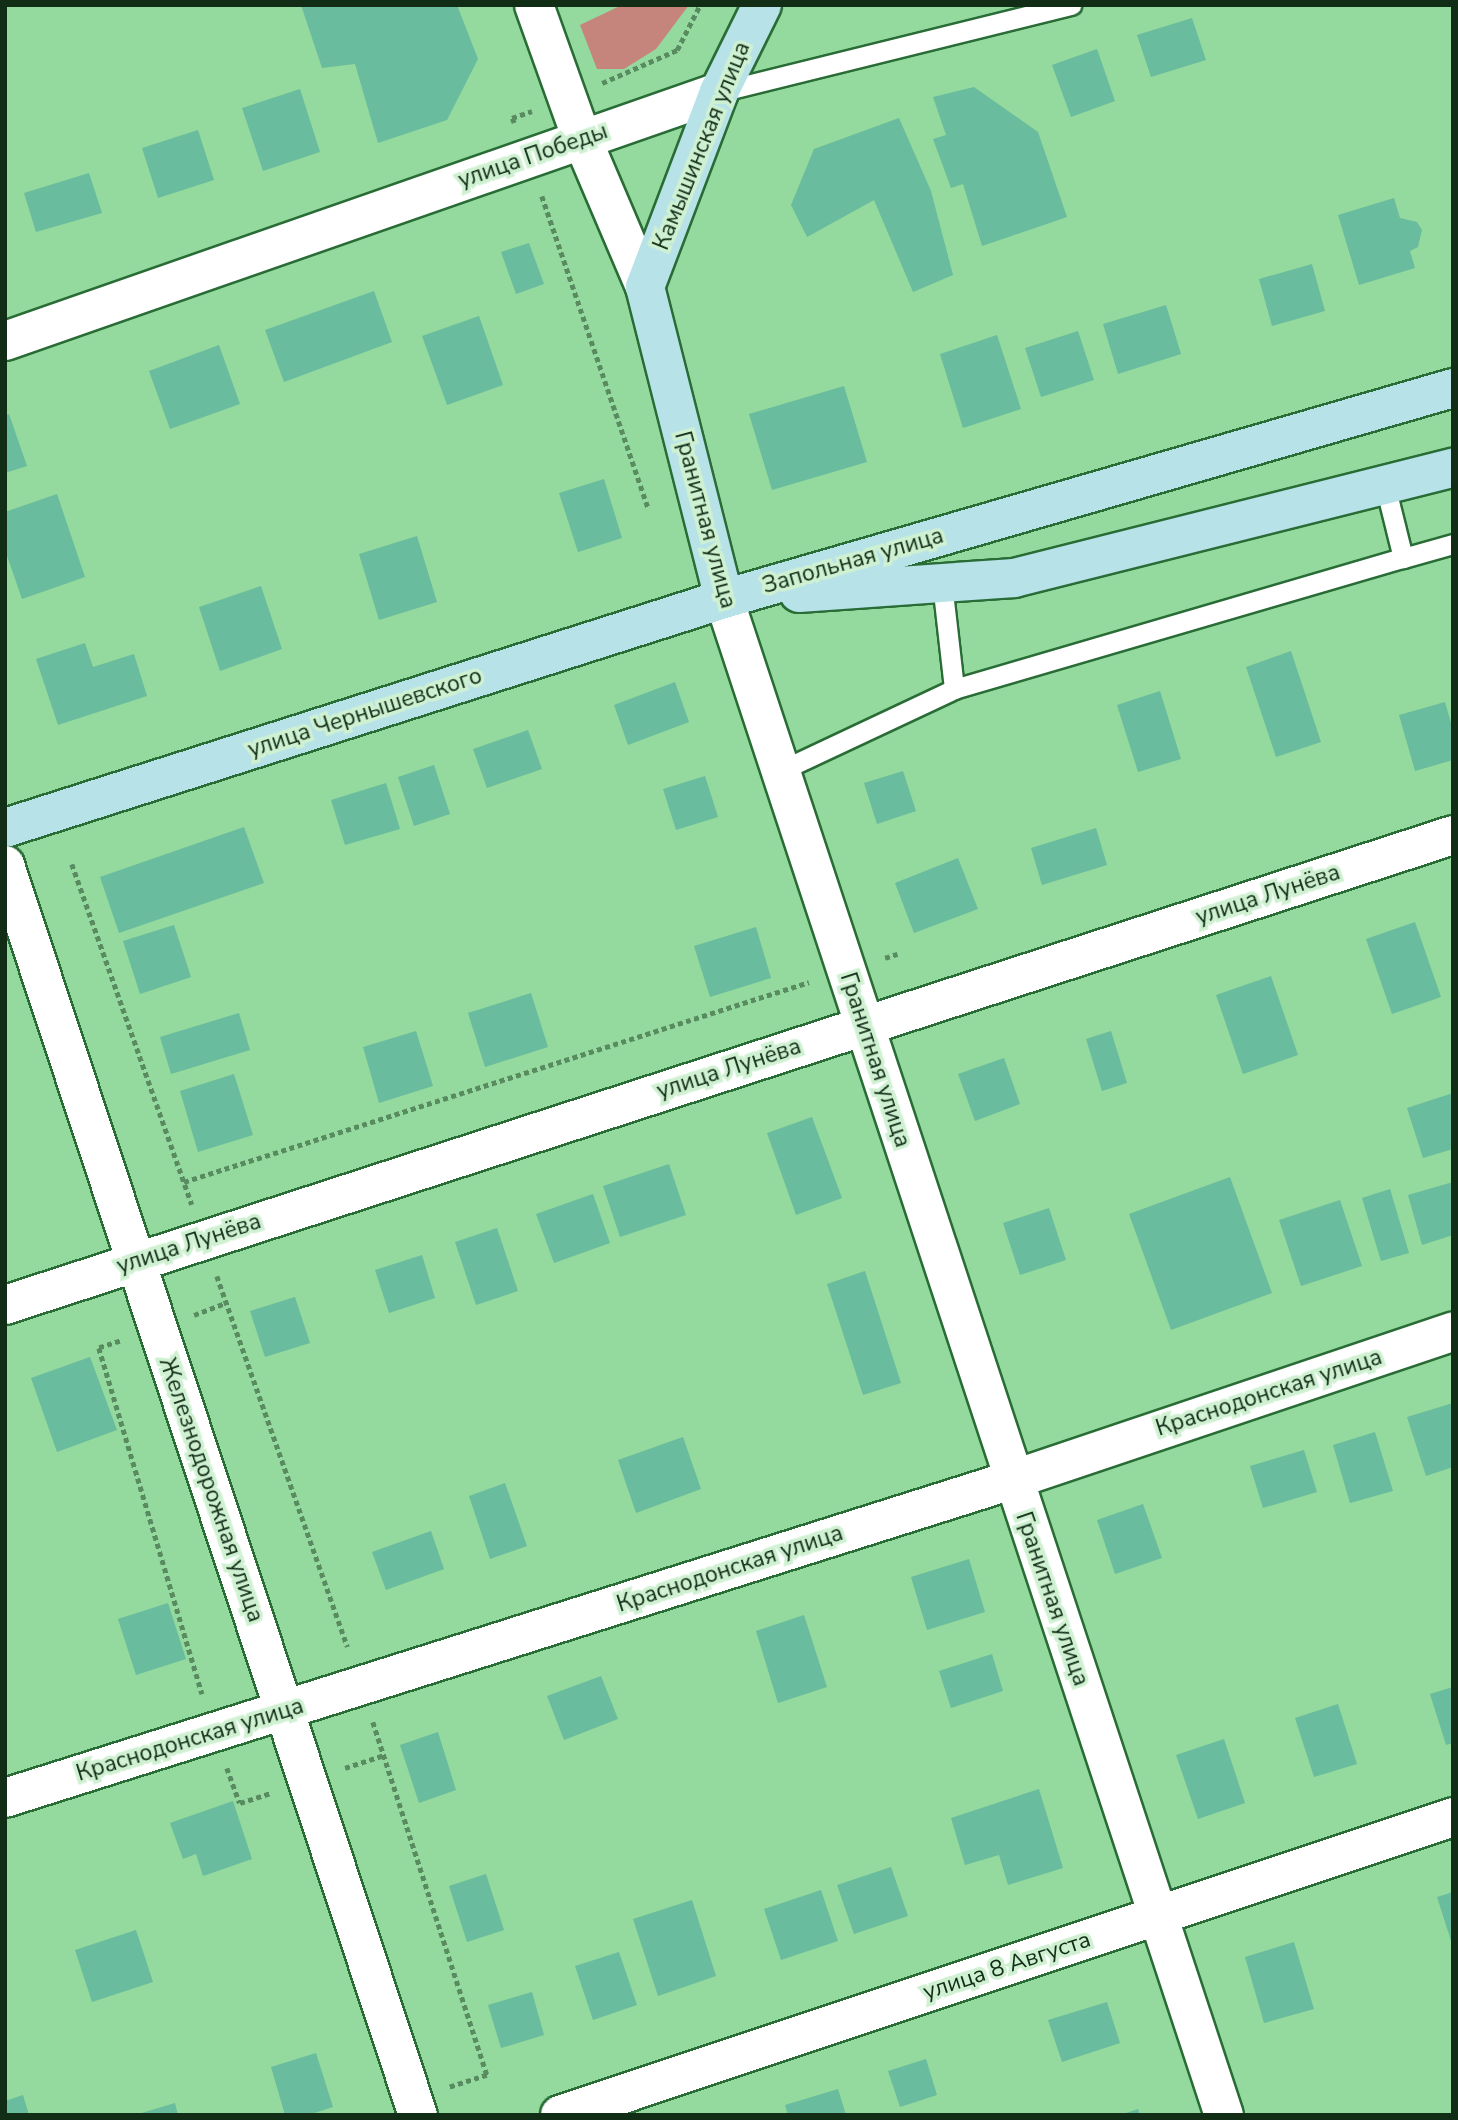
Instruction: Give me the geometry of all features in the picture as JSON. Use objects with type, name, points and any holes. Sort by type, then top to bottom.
[{"type":"street","name":"Гранитная улица","points":[[534,5],[582,139],[645,287],[724,598],[1012,1480],[1160,1915],[1224,2115]]},
{"type":"street","name":"Камышинская улица","points":[[645,287],[719,92],[762,5]]},
{"type":"street","name":"улица Победы","points":[[5,341],[719,92]]},
{"type":"street","name":"Запольная улица","points":[[724,598],[1453,388]]},
{"type":"street","name":"Запольная улица","points":[[724,598],[1014,578],[1453,468]]},
{"type":"street","name":"улица Чернышевского","points":[[5,828],[724,598]]},
{"type":"street","name":"улица Лунёва","points":[[5,1305],[1453,835]]},
{"type":"street","name":"Железнодорожная улица","points":[[5,865],[415,2106]]},
{"type":"street","name":"Краснодонская улица","points":[[5,1798],[1012,1480],[1453,1332]]},
{"type":"street","name":"улица 8 Августа","points":[[560,2115],[1453,1817]]},
{"type":"lane","name":"улица Победы","points":[[719,92],[1071,5]]},
{"type":"lane","points":[[1385,485],[1403,558]]},
{"type":"lane","points":[[780,771],[954,689],[1453,544]]},
{"type":"lane","points":[[942,583],[954,689]]},
{"type":"path","points":[[72,864],[362,1686],[487,2075],[415,2106]]},
{"type":"path","points":[[184,1182],[897,954]]},
{"type":"shaded area","points":[[622,5],[689,5],[656,49],[624,69],[597,69],[580,25]]},
{"type":"building","points":[[301,5],[457,5],[478,59],[447,120],[378,143],[355,64],[322,68]]},
{"type":"building","points":[[1192,18],[1206,60],[1151,77],[1137,35]]},
{"type":"building","points":[[1097,49],[1115,101],[1071,117],[1052,65]]},
{"type":"building","points":[[974,87],[1038,132],[1067,217],[982,246],[963,184],[951,188],[933,139],[946,135],[933,97]]},
{"type":"building","points":[[300,89],[320,152],[263,171],[242,108]]},
{"type":"building","points":[[899,118],[931,191],[953,275],[913,292],[874,200],[807,237],[791,205],[814,149]]},
{"type":"building","points":[[198,130],[214,180],[158,198],[142,148]]},
{"type":"building","points":[[89,173],[102,213],[36,232],[24,193]]},
{"type":"building","points":[[1394,198],[1400,218],[1417,222],[1422,230],[1418,247],[1410,251],[1415,268],[1359,285],[1338,215]]},
{"type":"building","points":[[529,243],[544,284],[516,294],[501,252]]},
{"type":"building","points":[[1312,264],[1325,311],[1272,326],[1259,279]]},
{"type":"building","points":[[374,291],[392,342],[284,382],[265,330]]},
{"type":"building","points":[[1166,305],[1181,354],[1118,374],[1103,324]]},
{"type":"building","points":[[479,316],[503,385],[447,405],[422,336]]},
{"type":"building","points":[[1078,331],[1094,380],[1041,397],[1025,348]]},
{"type":"building","points":[[997,335],[1021,409],[963,428],[940,354]]},
{"type":"building","points":[[219,345],[240,404],[170,429],[149,371]]},
{"type":"building","points":[[844,386],[867,462],[772,490],[749,414]]},
{"type":"building","points":[[9,414],[27,466],[5,473],[5,416]]},
{"type":"building","points":[[604,479],[622,538],[578,552],[559,493]]},
{"type":"building","points":[[57,494],[85,577],[22,599],[5,550],[5,512]]},
{"type":"building","points":[[417,536],[437,602],[379,620],[359,554]]},
{"type":"building","points":[[261,586],[282,649],[220,671],[199,607]]},
{"type":"building","points":[[85,643],[93,667],[134,654],[147,696],[58,725],[36,659]]},
{"type":"building","points":[[1291,651],[1321,742],[1276,757],[1246,667]]},
{"type":"building","points":[[675,682],[689,722],[628,745],[614,705]]},
{"type":"building","points":[[1160,691],[1181,759],[1138,772],[1117,705]]},
{"type":"building","points":[[1445,702],[1453,730],[1453,760],[1415,771],[1399,715]]},
{"type":"building","points":[[528,730],[542,769],[487,788],[473,749]]},
{"type":"building","points":[[434,765],[450,814],[414,826],[398,777]]},
{"type":"building","points":[[903,771],[916,811],[877,824],[864,783]]},
{"type":"building","points":[[705,776],[718,817],[676,830],[663,789]]},
{"type":"building","points":[[386,783],[400,829],[345,845],[331,800]]},
{"type":"building","points":[[244,827],[264,883],[119,933],[100,877]]},
{"type":"building","points":[[1096,828],[1107,865],[1042,885],[1031,848]]},
{"type":"building","points":[[958,858],[978,909],[914,933],[895,883]]},
{"type":"building","points":[[1415,922],[1441,997],[1392,1014],[1366,939]]},
{"type":"building","points":[[174,925],[191,977],[140,994],[123,941]]},
{"type":"building","points":[[756,927],[771,978],[710,997],[694,946]]},
{"type":"building","points":[[1271,976],[1298,1055],[1243,1074],[1216,995]]},
{"type":"building","points":[[531,993],[548,1047],[485,1067],[468,1013]]},
{"type":"building","points":[[239,1013],[250,1050],[171,1074],[160,1037]]},
{"type":"building","points":[[416,1031],[433,1086],[379,1103],[363,1047]]},
{"type":"building","points":[[1111,1031],[1127,1083],[1102,1091],[1086,1039]]},
{"type":"building","points":[[1004,1058],[1020,1104],[975,1121],[958,1074]]},
{"type":"building","points":[[234,1074],[253,1135],[198,1152],[180,1091]]},
{"type":"building","points":[[1453,1093],[1453,1149],[1423,1158],[1407,1108]]},
{"type":"building","points":[[812,1117],[842,1198],[796,1215],[767,1133]]},
{"type":"building","points":[[669,1164],[686,1215],[620,1237],[603,1186]]},
{"type":"building","points":[[1230,1177],[1272,1293],[1171,1330],[1129,1214]]},
{"type":"building","points":[[1453,1182],[1453,1235],[1422,1245],[1408,1195]]},
{"type":"building","points":[[1390,1189],[1409,1253],[1381,1261],[1362,1198]]},
{"type":"building","points":[[593,1194],[610,1243],[554,1263],[536,1214]]},
{"type":"building","points":[[1340,1200],[1362,1266],[1301,1286],[1279,1220]]},
{"type":"building","points":[[1049,1208],[1066,1260],[1020,1275],[1003,1223]]},
{"type":"building","points":[[497,1228],[518,1291],[476,1305],[455,1242]]},
{"type":"building","points":[[422,1255],[435,1298],[389,1313],[375,1270]]},
{"type":"building","points":[[865,1271],[901,1383],[863,1395],[827,1284]]},
{"type":"building","points":[[295,1297],[310,1343],[265,1357],[250,1311]]},
{"type":"building","points":[[90,1357],[117,1430],[57,1452],[31,1378]]},
{"type":"building","points":[[1453,1403],[1453,1467],[1426,1476],[1407,1417]]},
{"type":"building","points":[[1375,1432],[1393,1491],[1350,1503],[1333,1445]]},
{"type":"building","points":[[683,1437],[701,1489],[636,1513],[618,1460]]},
{"type":"building","points":[[1304,1450],[1317,1492],[1263,1508],[1250,1466]]},
{"type":"building","points":[[505,1483],[527,1546],[490,1559],[469,1496]]},
{"type":"building","points":[[1143,1504],[1162,1558],[1115,1574],[1097,1520]]},
{"type":"building","points":[[431,1531],[444,1569],[386,1590],[372,1552]]},
{"type":"building","points":[[969,1559],[985,1612],[927,1630],[911,1577]]},
{"type":"building","points":[[168,1603],[186,1659],[136,1675],[118,1619]]},
{"type":"building","points":[[804,1615],[827,1687],[778,1703],[756,1631]]},
{"type":"building","points":[[992,1654],[1003,1691],[951,1708],[939,1671]]},
{"type":"building","points":[[601,1676],[618,1719],[564,1740],[547,1696]]},
{"type":"building","points":[[1453,1687],[1453,1743],[1446,1745],[1430,1694]]},
{"type":"building","points":[[1338,1704],[1357,1764],[1314,1777],[1295,1718]]},
{"type":"building","points":[[438,1732],[456,1790],[419,1803],[400,1745]]},
{"type":"building","points":[[1224,1739],[1245,1803],[1198,1819],[1176,1755]]},
{"type":"building","points":[[1039,1789],[1063,1868],[1008,1885],[999,1855],[965,1865],[951,1818]]},
{"type":"building","points":[[233,1801],[252,1859],[203,1876],[196,1854],[183,1859],[170,1823]]},
{"type":"building","points":[[891,1867],[908,1916],[854,1934],[837,1885]]},
{"type":"building","points":[[486,1874],[504,1930],[467,1942],[449,1886]]},
{"type":"building","points":[[821,1890],[838,1941],[781,1960],[764,1909]]},
{"type":"building","points":[[1453,1892],[1453,1944],[1452,1944],[1437,1897]]},
{"type":"building","points":[[692,1900],[716,1976],[658,1996],[633,1919]]},
{"type":"building","points":[[136,1930],[153,1982],[92,2002],[75,1950]]},
{"type":"building","points":[[1294,1942],[1314,2009],[1264,2023],[1245,1957]]},
{"type":"building","points":[[619,1952],[637,2005],[593,2020],[575,1966]]},
{"type":"building","points":[[532,1992],[544,2035],[501,2048],[488,2005]]},
{"type":"building","points":[[1107,2002],[1120,2043],[1062,2062],[1048,2020]]},
{"type":"building","points":[[316,2053],[333,2107],[308,2115],[285,2115],[271,2067]]},
{"type":"building","points":[[926,2059],[937,2095],[900,2107],[888,2071]]},
{"type":"building","points":[[838,2089],[846,2115],[788,2115],[785,2105]]},
{"type":"building","points":[[23,2095],[29,2115],[5,2115],[5,2101]]},
{"type":"building","points":[[175,2103],[178,2115],[138,2115],[138,2114]]},
{"type":"building","points":[[1138,2109],[1140,2115],[1123,2115],[1123,2114]]}]
